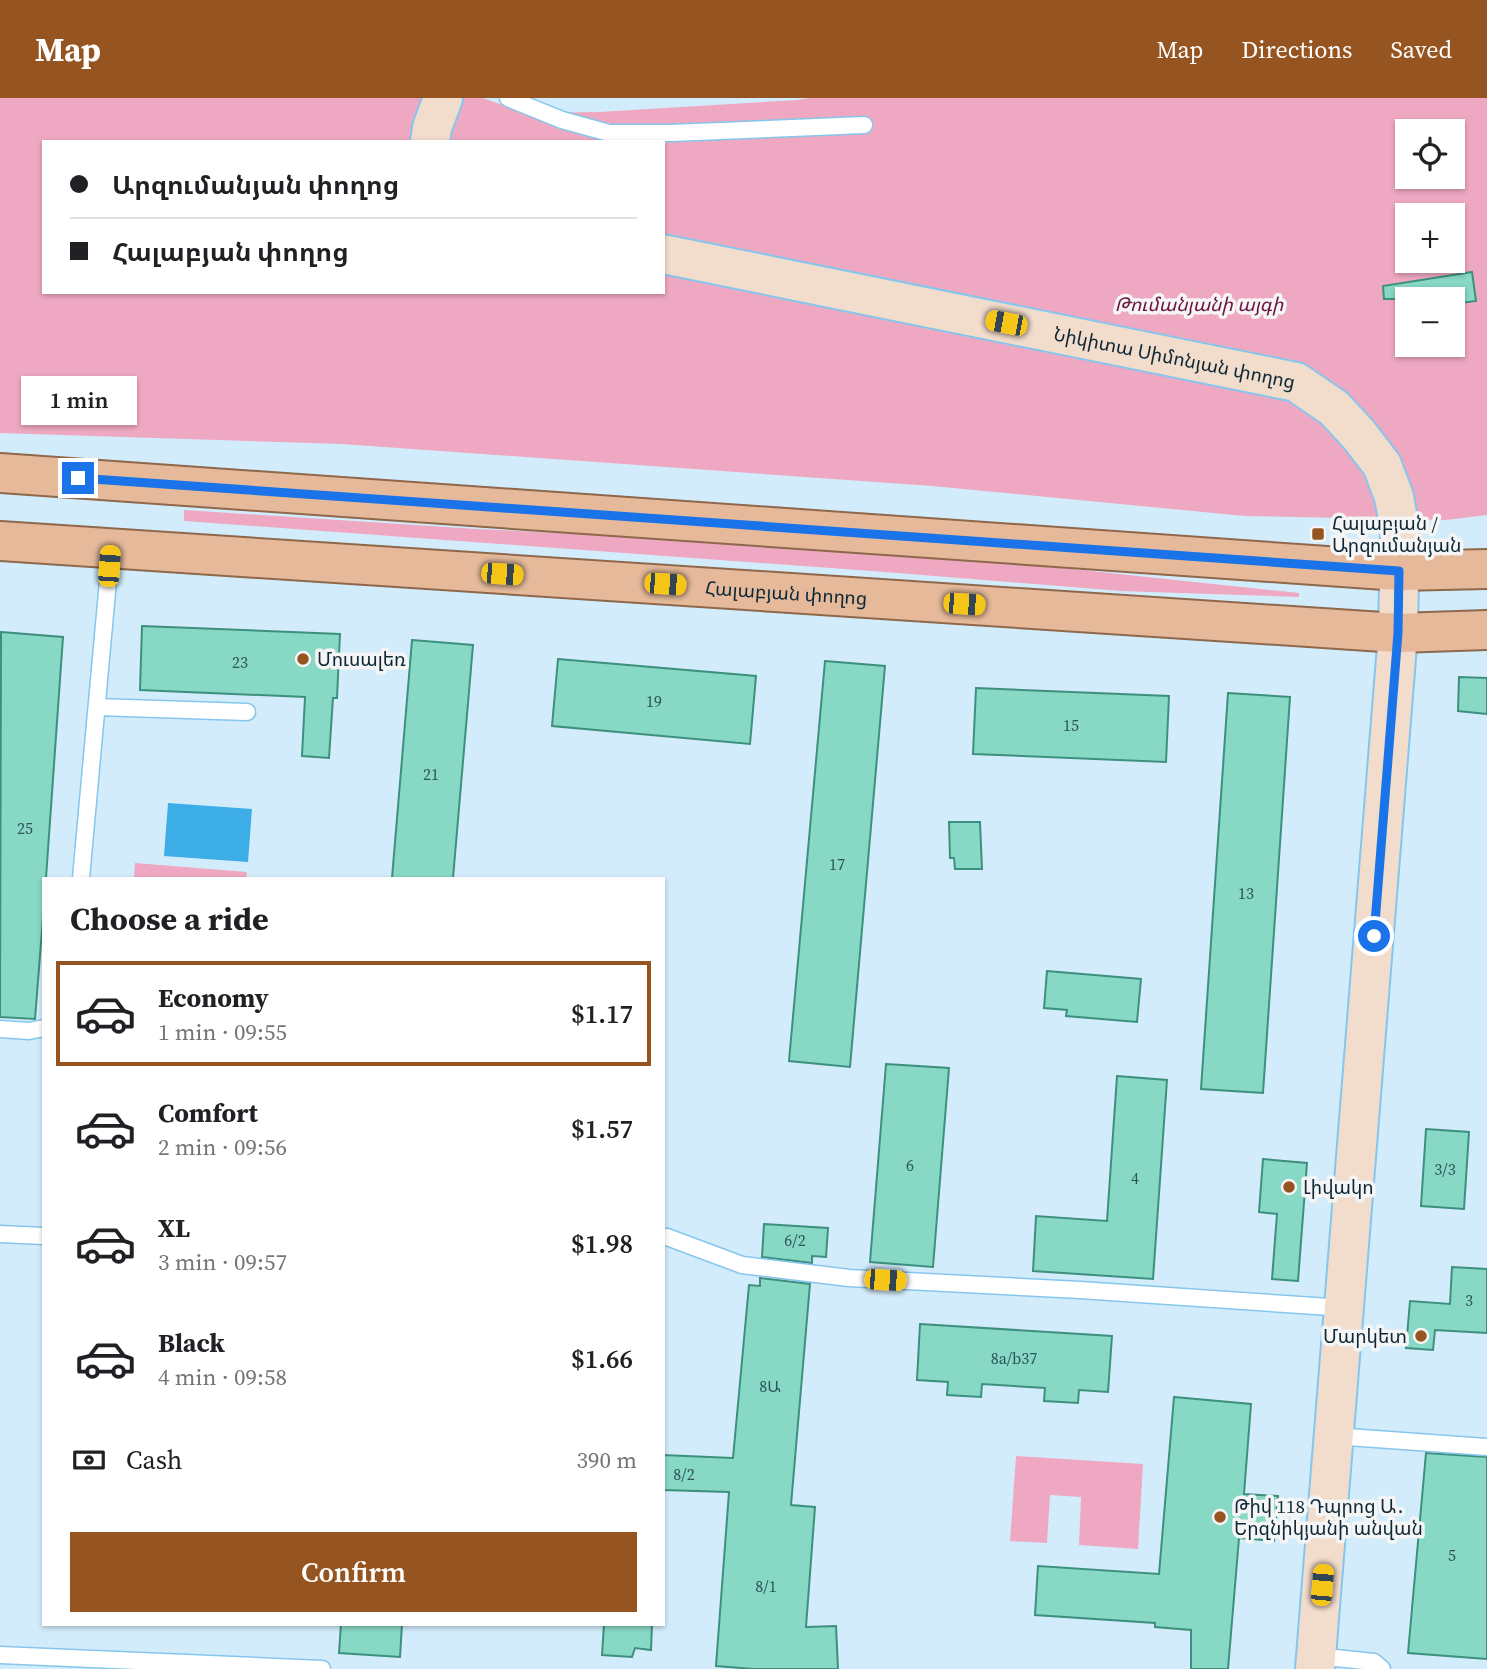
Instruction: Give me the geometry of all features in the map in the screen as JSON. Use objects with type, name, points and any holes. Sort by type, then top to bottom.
[{"type":"main road","points":[[430,140],[443,98]]},
{"type":"main road","name":"Նիկիտա Սիմոնյան փողոց","points":[[665,254],[1296,382],[1334,408],[1382,465],[1394,496],[1400,530],[1398,633],[1316,1662]]},
{"type":"main road","points":[[0,473],[1399,571],[1487,569]]},
{"type":"main road","name":"Հալաբյան փողոց","points":[[0,541],[1398,633],[1487,630]]},
{"type":"lane","points":[[508,98],[562,120],[609,133],[671,134],[864,125]]},
{"type":"lane","points":[[81,877],[111,548]]},
{"type":"lane","points":[[97,707],[247,712]]},
{"type":"lane","points":[[0,1029],[29,1031],[42,1028]]},
{"type":"lane","points":[[0,1234],[42,1236]]},
{"type":"lane","points":[[665,1237],[742,1265],[849,1278],[1345,1308]]},
{"type":"lane","points":[[1334,1436],[1487,1447]]},
{"type":"lane","points":[[0,1655],[322,1669]]},
{"type":"lane","points":[[1316,1662],[1374,1662],[1382,1669]]},
{"type":"green space","name":"Թումանյանի այգի","points":[[0,98],[483,98],[525,113],[599,112],[810,98],[1487,98],[1487,515],[1446,520],[1245,516],[932,486],[342,444],[0,433]]},
{"type":"green space","points":[[184,510],[681,539],[998,561],[1299,593],[1299,597],[1121,591],[184,521]]},
{"type":"green space","points":[[135,863],[247,872],[246,877],[134,877]]},
{"type":"green space","points":[[1016,1456],[1143,1464],[1138,1549],[1079,1545],[1081,1497],[1050,1495],[1047,1543],[1010,1541]]},
{"type":"water","points":[[168,803],[252,809],[248,862],[164,856]]},
{"type":"building","points":[[1472,272],[1476,301],[1465,302],[1465,287],[1395,287],[1395,299],[1384,299],[1383,286]]},
{"type":"building","points":[[142,626],[340,634],[337,698],[333,698],[329,758],[302,756],[305,697],[140,690]]},
{"type":"building","points":[[1,632],[63,637],[46,877],[42,877],[42,930],[35,1019],[0,1017]]},
{"type":"building","points":[[412,640],[473,645],[453,877],[392,877]]},
{"type":"building","points":[[558,659],[756,676],[750,744],[552,726]]},
{"type":"building","points":[[825,661],[885,666],[850,1067],[789,1061]]},
{"type":"building","points":[[1459,677],[1487,678],[1487,714],[1458,711]]},
{"type":"building","points":[[976,688],[1169,696],[1166,762],[973,754]]},
{"type":"building","points":[[1228,693],[1290,697],[1263,1093],[1201,1089]]},
{"type":"building","points":[[949,822],[980,822],[982,869],[955,869],[954,858],[950,858]]},
{"type":"building","points":[[1047,971],[1141,979],[1137,1022],[1066,1016],[1067,1010],[1044,1008]]},
{"type":"building","points":[[886,1064],[949,1068],[933,1267],[870,1262]]},
{"type":"building","points":[[1117,1076],[1167,1080],[1153,1279],[1033,1271],[1036,1216],[1107,1221]]},
{"type":"building","points":[[1426,1129],[1469,1132],[1464,1209],[1421,1206]]},
{"type":"building","points":[[1263,1159],[1307,1163],[1298,1281],[1272,1279],[1277,1214],[1259,1212]]},
{"type":"building","points":[[764,1224],[828,1228],[826,1257],[812,1256],[812,1263],[762,1257]]},
{"type":"building","points":[[1452,1267],[1487,1269],[1487,1333],[1435,1330],[1433,1350],[1406,1348],[1410,1301],[1450,1304]]},
{"type":"building","points":[[760,1278],[810,1284],[791,1505],[815,1507],[806,1627],[836,1626],[838,1669],[716,1666],[729,1492],[665,1490],[665,1455],[733,1458],[749,1285],[760,1286]]},
{"type":"building","points":[[920,1324],[1112,1336],[1108,1392],[1079,1390],[1078,1403],[1044,1401],[1045,1388],[982,1384],[981,1397],[947,1395],[948,1382],[917,1380]]},
{"type":"building","name":"Թիվ 118 Դպրոց Ա․ Երզնիկյանի անվան","points":[[1174,1397],[1251,1404],[1244,1494],[1278,1496],[1274,1541],[1239,1538],[1228,1669],[1191,1669],[1191,1630],[1155,1627],[1155,1623],[1035,1615],[1038,1566],[1159,1574]]},
{"type":"building","points":[[1426,1453],[1487,1457],[1487,1659],[1408,1653]]},
{"type":"building","points":[[341,1626],[402,1626],[400,1657],[339,1653]]},
{"type":"building","points":[[604,1626],[652,1626],[651,1650],[635,1648],[632,1657],[602,1655]]},
{"type":"place","name":"Հալաբյան / Արզումանյան","points":[[1318,534]]},
{"type":"place","name":"Մուսալեռ","points":[[303,659]]},
{"type":"place","name":"Լիվակո","points":[[1289,1187]]},
{"type":"place","name":"Մարկետ","points":[[1421,1336]]},
{"type":"place","name":"Թիվ 118 Դպրոց Ա․ Երզնիկյանի անվան","points":[[1220,1517]]},
{"type":"route","points":[[78,478],[1399,571],[1398,633],[1374,936]]}]
